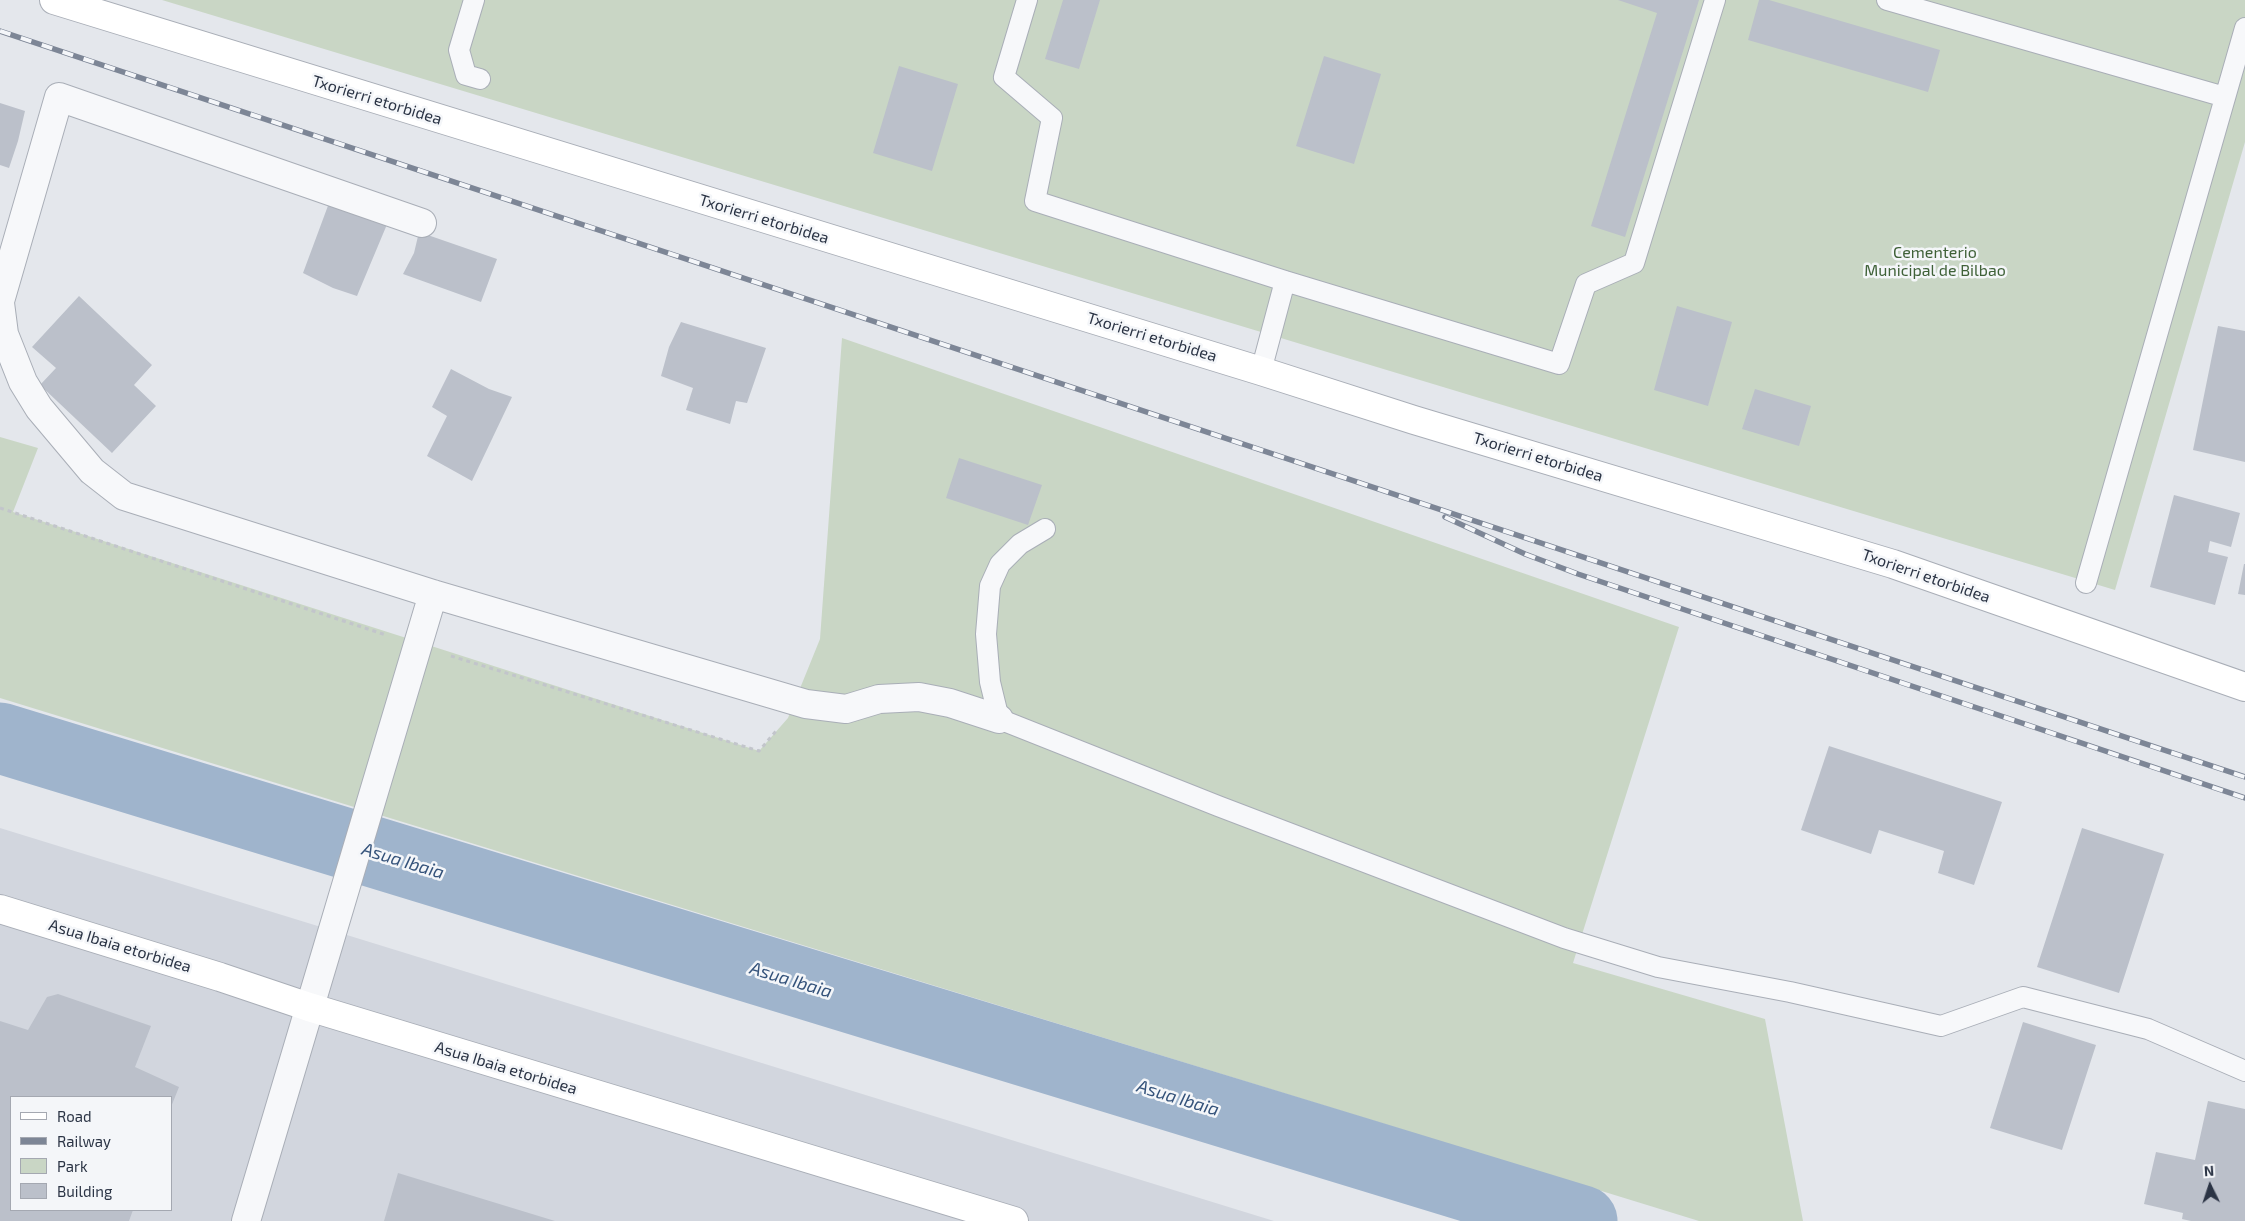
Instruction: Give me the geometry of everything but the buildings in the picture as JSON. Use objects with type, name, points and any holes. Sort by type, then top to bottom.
[{"type":"street","name":"Txorierri etorbidea","points":[[54,0],[103,7],[1414,420],[1893,564],[2245,687]]},
{"type":"street","points":[[422,223],[59,97],[0,302],[4,334],[23,382],[39,408],[92,471],[124,496],[433,594],[806,704],[846,709],[879,699],[920,697],[950,703],[1000,720]]},
{"type":"street","points":[[246,1221],[433,594]]},
{"type":"street","name":"Asua Ibaia etorbidea","points":[[0,909],[220,977],[309,1008],[1014,1221]]},
{"type":"lane","points":[[474,0],[459,50],[466,75],[480,79]]},
{"type":"lane","points":[[1027,0],[1004,77],[1052,118],[1035,201],[1285,281],[1560,364],[1586,284],[1634,262],[1715,0]]},
{"type":"lane","points":[[1887,0],[2225,97]]},
{"type":"lane","points":[[2086,582],[2245,28]]},
{"type":"lane","points":[[1261,371],[1285,281]]},
{"type":"lane","points":[[1045,529],[1020,544],[1000,564],[990,586],[986,634],[990,682],[1000,720],[1218,806],[1564,938],[1658,967],[1790,992],[1941,1026],[2023,997],[2148,1029],[2245,1071]]},
{"type":"shaded area","points":[[0,828],[1274,1221],[0,1221]]},
{"type":"green space","name":"Cementerio Municipal de Bilbao","points":[[162,0],[2245,0],[2245,142],[2115,590]]},
{"type":"green space","points":[[842,338],[1679,627],[1573,963],[1765,1019],[1803,1221],[1699,1221],[0,698],[0,437],[38,448],[13,512],[759,751],[788,718],[820,639]]},
{"type":"waterway","name":"Asua Ibaia","points":[[0,738],[1582,1221]]},
{"type":"railway","points":[[0,31],[2245,777]]},
{"type":"railway","points":[[1445,517],[1525,554],[1578,574],[2245,798]]}]
